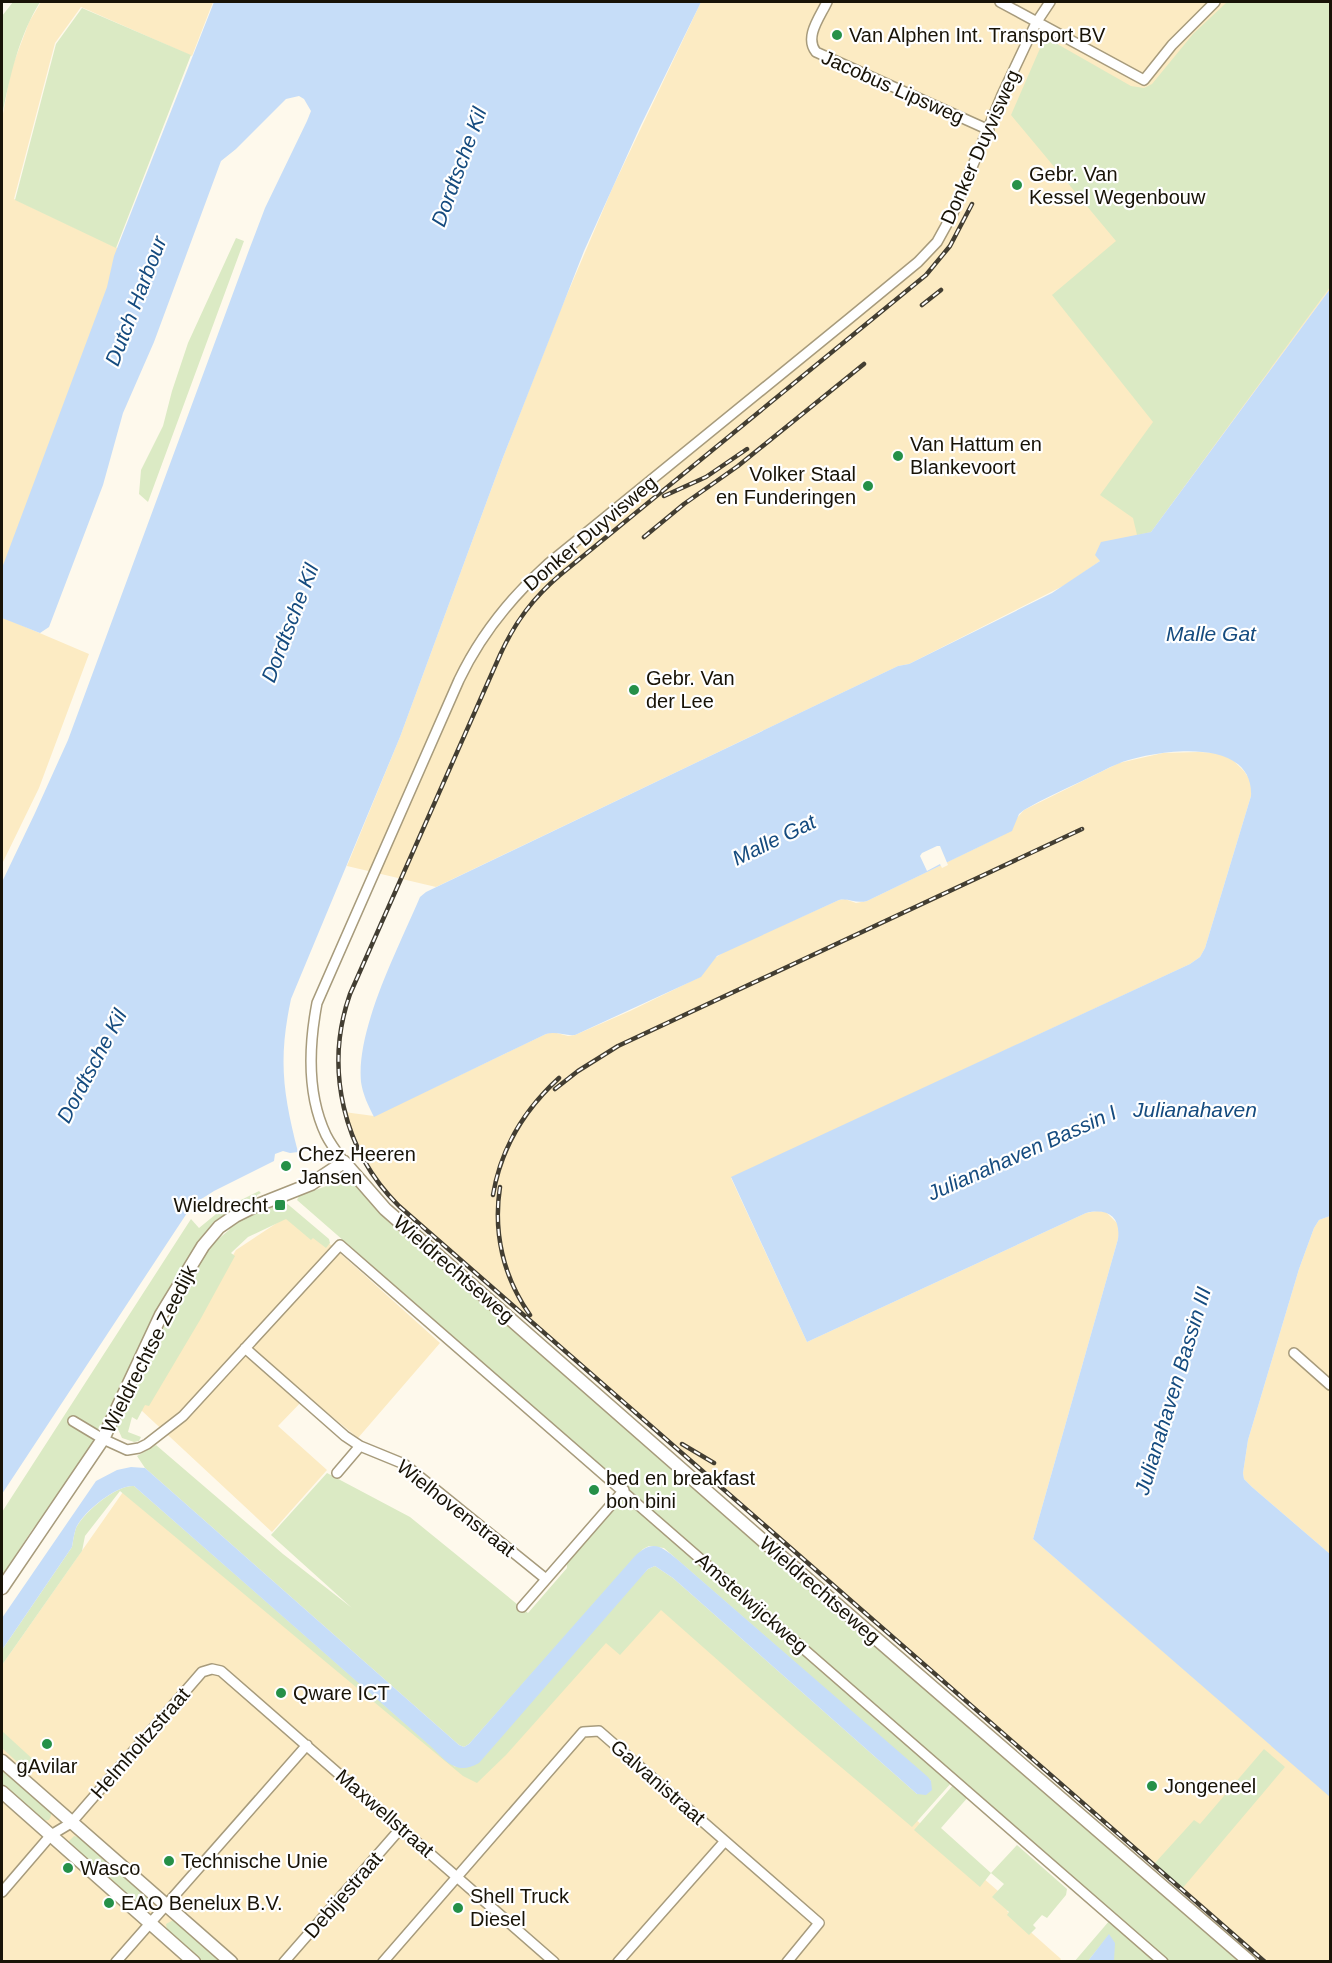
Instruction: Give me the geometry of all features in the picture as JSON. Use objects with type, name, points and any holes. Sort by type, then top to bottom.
[{"type":"street","name":"Jacobus Lipsweg","points":[[827,2],[810,38],[816,52],[988,129]]},
{"type":"street","points":[[1000,2],[1144,80],[1172,45],[1215,2]]},
{"type":"street","name":"Donker Duyvisweg","points":[[344,1162],[326,1134],[316,1101],[311,1073],[312,1029],[317,1003],[459,680],[485,633],[504,607],[540,571],[918,262],[937,242],[953,213],[1002,95],[1036,23],[1050,2]]},
{"type":"street","name":"Wieldrechtse Zeedijk","points":[[2,1588],[103,1439],[161,1316],[203,1246],[216,1230],[253,1207],[311,1184],[344,1162]]},
{"type":"street","name":"Wieldrechtseweg","points":[[344,1162],[385,1209],[761,1539],[1250,1962]]},
{"type":"street","name":"Amstelwijckweg","points":[[245,1348],[340,1245],[624,1490],[1163,1962]]},
{"type":"street","points":[[73,1421],[127,1450],[139,1448],[183,1416],[245,1348]]},
{"type":"street","name":"Wielhovenstraat","points":[[245,1348],[345,1436],[360,1446],[404,1464],[546,1579]]},
{"type":"street","points":[[1294,1353],[1330,1384]]},
{"type":"street","points":[[337,1473],[360,1446]]},
{"type":"street","points":[[522,1607],[624,1490]]},
{"type":"street","name":"Maxwellstraat","points":[[212,1669],[221,1671],[555,1962]]},
{"type":"street","name":"Helmholtzstraat","points":[[2,1892],[51,1835],[71,1823],[202,1672],[212,1669]]},
{"type":"street","name":"Galvanistraat","points":[[383,1962],[583,1732],[599,1731],[819,1923],[787,1962]]},
{"type":"street","points":[[116,1962],[307,1745]]},
{"type":"street","points":[[2,1761],[231,1962]]},
{"type":"street","points":[[2,1792],[194,1962]]},
{"type":"street","name":"Debijestraat","points":[[284,1962],[401,1828]]},
{"type":"street","points":[[618,1962],[725,1841]]},
{"type":"shaded area","points":[[41,2],[213,2],[192,56],[81,7],[55,43],[14,199],[130,254],[2,580],[2,119],[11,70],[29,22]]},
{"type":"shaded area","points":[[701,2],[1330,2],[1330,289],[1151,532],[1100,561],[1067,584],[909,664],[898,666],[436,887],[347,866],[400,737],[502,460],[560,311],[612,189]]},
{"type":"shaded area","points":[[2,617],[89,654],[39,788],[2,864]]},
{"type":"shaded area","points":[[1163,753],[1218,753],[1231,758],[1244,771],[1250,780],[1251,787],[1251,796],[1205,948],[1200,957],[1190,964],[731,1178],[807,1342],[1086,1213],[1106,1212],[1117,1223],[1120,1229],[1118,1239],[1033,1539],[1330,1795],[1330,1961],[1264,1961],[411,1217],[384,1190],[370,1170],[344,1112],[374,1116],[546,1034],[553,1032],[568,1036],[575,1035],[630,1011],[700,977],[712,960],[727,950],[839,900],[845,899],[856,903],[867,901],[1001,836],[1024,810],[1119,763]]},
{"type":"shaded area","points":[[1330,1216],[1330,1554],[1252,1487],[1244,1479],[1243,1473],[1248,1440],[1299,1269],[1314,1228],[1319,1220]]},
{"type":"shaded area","points":[[286,1217],[331,1245],[440,1343],[358,1438],[307,1396],[278,1426],[327,1470],[272,1532],[141,1410],[236,1250]]},
{"type":"shaded area","points":[[123,1492],[473,1779],[648,1587],[1013,1904],[1007,1911],[1061,1959],[1059,1962],[2,1962],[2,1665]]},
{"type":"green space","points":[[13,2],[40,2],[21,42],[2,116],[2,16]]},
{"type":"green space","points":[[1227,2],[1327,2],[1330,4],[1330,287],[1151,532],[1137,535],[1133,518],[1100,495],[1153,422],[1052,295],[1116,241],[1011,115],[1045,37],[1131,86],[1144,88],[1152,84],[1193,34]]},
{"type":"green space","points":[[82,8],[191,55],[116,248],[15,200],[56,44]]},
{"type":"green space","points":[[236,238],[244,241],[148,502],[139,494],[141,470],[163,426],[188,343]]},
{"type":"green space","points":[[345,1182],[356,1186],[422,1251],[1238,1961],[1169,1961],[297,1200],[299,1196],[332,1184]]},
{"type":"green space","points":[[259,1191],[261,1193],[257,1197],[211,1227],[191,1255],[154,1317],[73,1478],[32,1530],[2,1576],[2,1512],[191,1219],[199,1228],[221,1210]]},
{"type":"green space","points":[[284,1201],[329,1239],[330,1243],[326,1248],[313,1238],[311,1240],[286,1219],[248,1237],[231,1253],[235,1256],[149,1406],[145,1405],[137,1420],[132,1417],[128,1432],[141,1437],[139,1441],[134,1442],[122,1438],[117,1422],[163,1323],[210,1246],[229,1230],[232,1224],[251,1213]]},
{"type":"green space","points":[[156,1445],[283,1554],[352,1608],[271,1535],[327,1473],[410,1517],[528,1613],[567,1568],[567,1563],[623,1499],[627,1499],[952,1782],[912,1827],[797,1730],[661,1610],[620,1655],[606,1643],[506,1755],[477,1783],[463,1776],[120,1491],[85,1536],[82,1551],[2,1665],[2,1650],[72,1547],[76,1528],[80,1522],[93,1507],[110,1495],[118,1490],[134,1486],[455,1767],[648,1569],[655,1566],[673,1578],[917,1794],[931,1781],[664,1548],[649,1546],[643,1549],[469,1744],[464,1747],[459,1745],[145,1468],[137,1456]]},
{"type":"green space","points":[[2,1731],[37,1763],[28,1772],[2,1748]]},
{"type":"green space","points":[[1264,1749],[1285,1767],[1181,1890],[1154,1864],[1194,1820],[1200,1824]]},
{"type":"green space","points":[[2,1766],[51,1812],[49,1820],[42,1821],[2,1786]]},
{"type":"green space","points":[[954,1784],[969,1796],[941,1828],[991,1873],[980,1887],[914,1830]]},
{"type":"green space","points":[[74,1836],[82,1838],[149,1896],[148,1906],[143,1908],[70,1846],[69,1841]]},
{"type":"green space","points":[[1017,1845],[1067,1889],[1066,1895],[1047,1918],[1042,1915],[1033,1925],[1036,1928],[1029,1935],[1007,1915],[1009,1912],[992,1897],[1004,1884],[991,1873]]},
{"type":"green space","points":[[175,1919],[222,1961],[203,1961],[167,1930],[166,1924]]},
{"type":"green space","points":[[1110,1920],[1157,1961],[1114,1961],[1109,1935],[1088,1961],[1074,1962]]},
{"type":"water","points":[[214,2],[701,2],[640,127],[584,251],[502,460],[400,737],[291,999],[284,1040],[284,1076],[298,1152],[283,1151],[275,1154],[274,1161],[214,1191],[184,1210],[187,1213],[2,1494],[2,882],[68,740],[265,208],[311,111],[304,99],[299,96],[286,99],[221,161],[154,342],[123,413],[103,485],[49,627],[40,633],[2,618],[2,568],[107,287],[114,256]]},
{"type":"water","points":[[1330,289],[1330,1216],[1319,1220],[1314,1228],[1299,1269],[1248,1440],[1243,1473],[1244,1479],[1252,1487],[1330,1554],[1330,1797],[1033,1539],[1118,1239],[1115,1219],[1106,1213],[1086,1213],[807,1342],[731,1177],[1190,964],[1200,957],[1205,948],[1251,796],[1248,777],[1237,763],[1220,755],[1178,752],[1156,754],[1120,763],[1024,810],[1019,814],[1012,831],[867,901],[839,900],[717,956],[701,977],[575,1035],[546,1034],[374,1117],[364,1096],[361,1061],[365,1037],[381,988],[420,897],[426,892],[898,666],[909,664],[1052,593],[1100,561],[1095,555],[1101,542],[1151,532]]},
{"type":"water","points":[[131,1467],[145,1468],[459,1745],[464,1747],[469,1744],[635,1556],[647,1547],[657,1546],[678,1560],[928,1777],[932,1790],[926,1795],[917,1794],[673,1578],[655,1566],[648,1569],[479,1763],[471,1767],[457,1767],[445,1760],[134,1486],[118,1490],[85,1515],[75,1530],[72,1547],[2,1650],[2,1618],[96,1481],[117,1470]]},
{"type":"water","points":[[1109,1934],[1115,1943],[1114,1961],[1088,1961]]},
{"type":"pier","points":[[940,846],[948,865],[942,868],[940,864],[927,871],[920,856]]},
{"type":"railway","points":[[972,204],[950,246],[926,275],[560,575],[541,593],[518,621],[500,655],[350,994],[342,1022],[339,1079],[352,1134],[364,1160],[399,1206],[1265,1962]]},
{"type":"railway","points":[[922,305],[941,290]]},
{"type":"railway","points":[[644,537],[684,504],[738,466],[864,364]]},
{"type":"railway","points":[[664,496],[706,477],[747,449]]},
{"type":"railway","points":[[555,1089],[578,1071],[618,1046],[1082,829]]},
{"type":"railway","points":[[493,1195],[502,1161],[516,1130],[535,1103],[559,1078]]},
{"type":"railway","points":[[500,1187],[498,1221],[502,1254],[513,1285],[530,1315]]},
{"type":"railway","points":[[682,1444],[714,1463]]},
{"type":"place","name":"Van Alphen Int. Transport BV","points":[[837,35]]},
{"type":"place","name":"Gebr. Van Kessel Wegenbouw","points":[[1017,185]]},
{"type":"place","name":"Van Hattum en Blankevoort","points":[[898,456]]},
{"type":"place","name":"Volker Staal en Funderingen","points":[[868,486]]},
{"type":"place","name":"Gebr. Van der Lee","points":[[634,690]]},
{"type":"place","name":"Chez Heeren Jansen","points":[[286,1166]]},
{"type":"place","name":"Wieldrecht","points":[[280,1205]]},
{"type":"place","name":"bed en breakfast bon bini","points":[[594,1490]]},
{"type":"place","name":"Qware ICT","points":[[281,1693]]},
{"type":"place","name":"gAvilar","points":[[47,1744]]},
{"type":"place","name":"Jongeneel","points":[[1152,1786]]},
{"type":"place","name":"Technische Unie","points":[[169,1861]]},
{"type":"place","name":"Wasco","points":[[68,1868]]},
{"type":"place","name":"EAO Benelux B.V.","points":[[109,1903]]},
{"type":"place","name":"Shell Truck Diesel","points":[[458,1908]]},
{"type":"water label","name":"Dordtsche Kil","points":[[459,167]]},
{"type":"water label","name":"Dutch Harbour","points":[[136,301]]},
{"type":"water label","name":"Dordtsche Kil","points":[[290,623]]},
{"type":"water label","name":"Malle Gat","points":[[1211,634]]},
{"type":"water label","name":"Malle Gat","points":[[774,840]]},
{"type":"water label","name":"Dordtsche Kil","points":[[92,1066]]},
{"type":"water label","name":"Julianahaven","points":[[1195,1110]]},
{"type":"water label","name":"Julianahaven Bassin I","points":[[1022,1153]]},
{"type":"water label","name":"Julianahaven Bassin III","points":[[1173,1391]]}]
